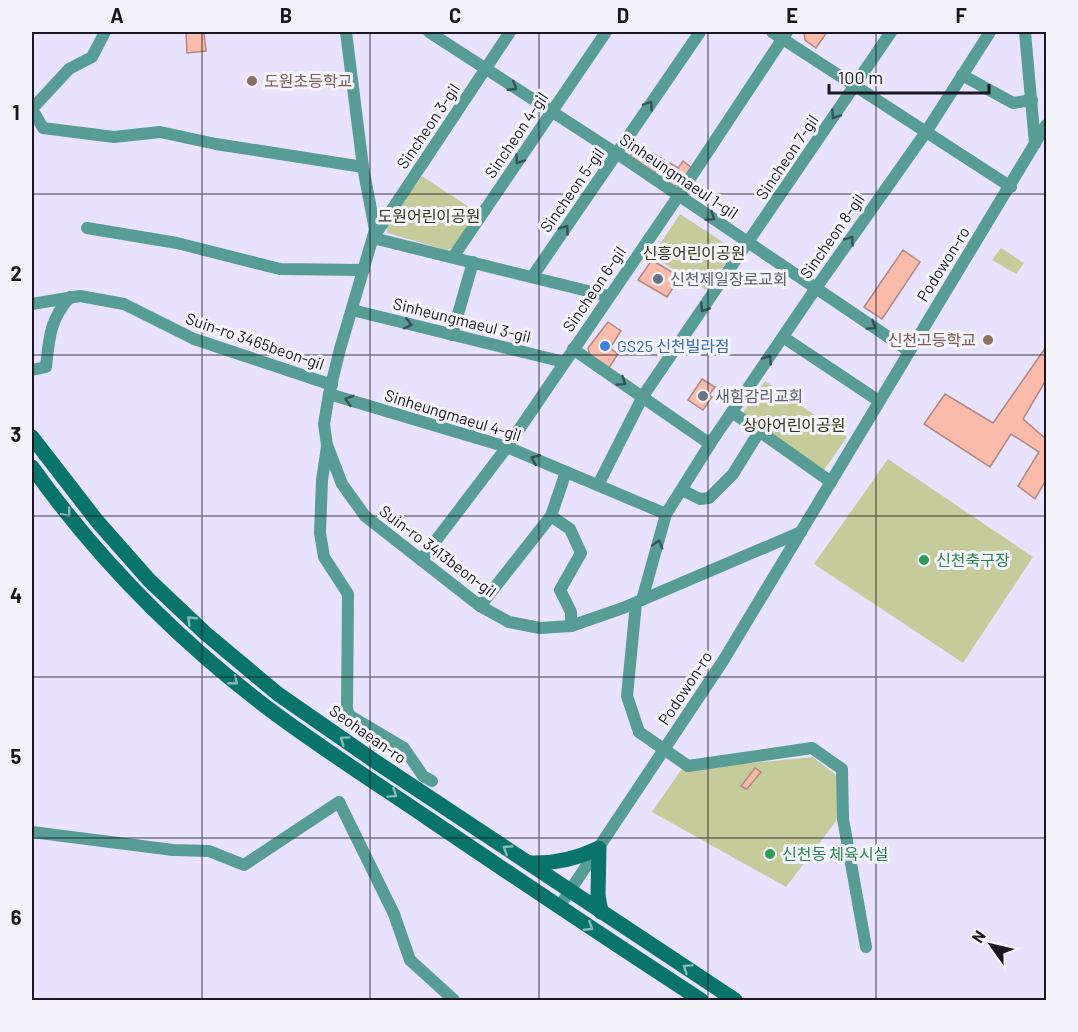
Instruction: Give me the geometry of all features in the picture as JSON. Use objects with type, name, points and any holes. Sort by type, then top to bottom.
[{"type":"main road","name":"Seohaean-ro","points":[[32,437],[97,521],[149,580],[205,633],[288,700],[373,760],[735,1000]]},
{"type":"main road","points":[[32,467],[49,491],[128,582],[194,647],[234,682],[308,737],[700,1000]]},
{"type":"main road","points":[[528,863],[546,864],[576,859],[599,848],[598,895],[602,912]]},
{"type":"street","points":[[105,32],[92,57],[69,69],[32,109],[44,128],[114,137],[160,132],[216,144],[363,166]]},
{"type":"street","name":"Suin-ro 3413beon-gil","points":[[346,32],[363,166],[375,230],[330,390],[324,424],[327,445],[342,484],[365,516],[480,606],[509,622],[540,628],[572,626],[639,601],[801,532]]},
{"type":"street","name":"Sinheungmaeul 1-gil","points":[[429,32],[679,195],[909,351]]},
{"type":"street","name":"Sincheon 3-gil","points":[[373,238],[510,32]]},
{"type":"street","name":"Sincheon 4-gil","points":[[453,257],[606,32]]},
{"type":"street","name":"Sincheon 5-gil","points":[[531,277],[700,32]]},
{"type":"street","name":"Sincheon 7-gil","points":[[598,485],[643,396],[891,32]]},
{"type":"street","name":"Sincheon 8-gil","points":[[866,947],[843,819],[842,770],[812,748],[688,766],[639,732],[627,696],[639,601],[666,514],[710,444],[816,288],[926,132],[990,32]]},
{"type":"street","points":[[1024,32],[1038,141]]},
{"type":"street","points":[[780,34],[855,86],[1011,187]]},
{"type":"street","name":"Sincheon 6-gil","points":[[422,560],[507,447],[679,195],[780,34]]},
{"type":"street","points":[[962,75],[1013,103],[1032,100]]},
{"type":"street","name":"Podowon-ro","points":[[559,907],[723,661],[1047,125]]},
{"type":"street","points":[[87,228],[177,243],[280,270],[364,270]]},
{"type":"street","points":[[373,238],[608,296]]},
{"type":"street","points":[[452,335],[473,262]]},
{"type":"street","points":[[32,369],[46,367],[52,324],[59,309],[70,297]]},
{"type":"street","name":"Suin-ro 3465beon-gil","points":[[32,304],[70,297],[105,299],[124,304],[141,310],[170,328],[194,339],[330,390]]},
{"type":"street","name":"Sinheungmaeul 3-gil","points":[[352,310],[564,362]]},
{"type":"street","points":[[783,337],[879,401]]},
{"type":"street","points":[[573,349],[710,444]]},
{"type":"street","name":"Sinheungmaeul 4-gil","points":[[330,390],[507,447],[666,514]]},
{"type":"street","points":[[732,412],[831,482]]},
{"type":"street","points":[[682,490],[700,499],[709,498],[733,474],[759,432]]},
{"type":"street","points":[[327,445],[322,480],[320,533],[324,557],[348,594],[347,709],[349,715],[404,748],[423,776],[432,782]]},
{"type":"street","points":[[480,606],[551,516],[566,472]]},
{"type":"street","points":[[551,516],[570,529],[580,553],[560,590],[571,612],[572,626]]},
{"type":"street","points":[[32,832],[173,850],[209,851],[244,864],[339,802],[394,914],[410,960],[454,1000]]},
{"type":"green space","name":"도원어린이공원","points":[[422,176],[478,213],[457,246],[447,250],[387,233],[387,224]]},
{"type":"green space","name":"신흥어린이공원","points":[[680,214],[735,250],[706,290],[652,256]]},
{"type":"green space","points":[[1001,248],[1024,263],[1016,274],[992,260]]},
{"type":"green space","name":"상아어린이공원","points":[[765,381],[847,437],[824,470],[742,414]]},
{"type":"green space","name":"신천축구장","points":[[888,459],[1033,557],[963,663],[814,564]]},
{"type":"green space","name":"신천동 체육시설","points":[[813,757],[838,777],[840,808],[836,821],[786,887],[652,812],[681,770]]},
{"type":"building","points":[[186,32],[204,32],[206,51],[187,53]]},
{"type":"building","points":[[804,32],[827,32],[816,48],[805,40]]},
{"type":"building","points":[[634,151],[653,153],[664,160],[655,173],[630,156]]},
{"type":"building","points":[[683,161],[692,168],[682,184],[674,186],[661,177],[670,163],[678,168]]},
{"type":"building","points":[[903,250],[920,262],[882,319],[864,307]]},
{"type":"building","points":[[652,260],[680,277],[667,297],[638,280]]},
{"type":"building","points":[[608,322],[621,331],[610,348],[618,354],[609,368],[590,355],[588,348]]},
{"type":"building","points":[[1046,347],[1046,380],[1023,419],[1046,439],[1046,480],[1035,499],[1018,486],[1039,452],[1011,434],[990,467],[924,424],[945,394],[993,423]]},
{"type":"building","points":[[702,379],[715,387],[709,395],[712,397],[703,410],[688,400]]},
{"type":"building","points":[[755,768],[761,772],[747,789],[741,786]]},
{"type":"place","name":"도원초등학교","points":[[252,81]]},
{"type":"place","name":"신천제일장로교회","points":[[658,279]]},
{"type":"place","name":"신천고등학교","points":[[988,340]]},
{"type":"place","name":"GS25 신천빌라점","points":[[605,346]]},
{"type":"place","name":"새힘감리교회","points":[[703,396]]},
{"type":"place","name":"신천축구장","points":[[924,560]]},
{"type":"place","name":"신천동 체육시설","points":[[770,854]]}]
